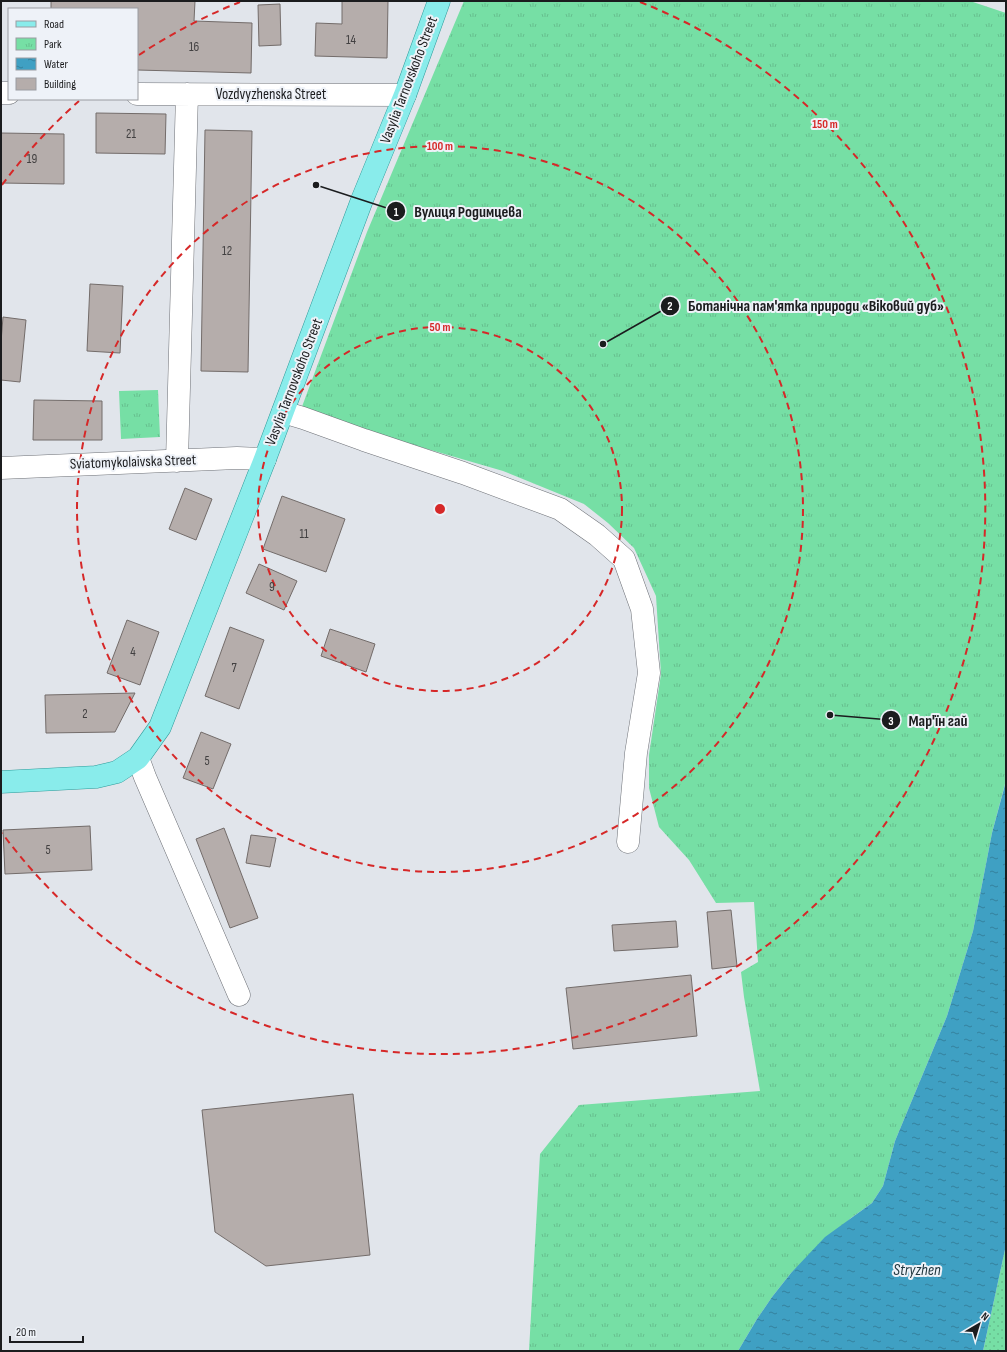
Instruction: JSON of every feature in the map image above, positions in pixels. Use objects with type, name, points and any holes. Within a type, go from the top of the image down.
[{"type":"main road","name":"Vasylia Tarnovskoho Street","points":[[138,758],[160,727],[265,459],[362,200],[405,95],[439,1]]},
{"type":"main road","points":[[1,782],[96,777],[117,772],[138,758]]},
{"type":"street","name":"Vozdvyzhenska Street","points":[[138,94],[405,95]]},
{"type":"street","points":[[177,461],[187,94]]},
{"type":"street","points":[[283,412],[463,473],[560,509],[597,535],[624,559],[642,609],[649,673],[636,753],[628,842]]},
{"type":"street","name":"Sviatomykolaivska Street","points":[[1,468],[237,458],[265,459]]},
{"type":"street","points":[[138,758],[239,995]]},
{"type":"green space","points":[[464,1],[970,1],[1006,13],[1005,784],[992,833],[973,931],[947,1016],[895,1141],[883,1186],[872,1203],[851,1218],[791,1273],[757,1319],[738,1351],[529,1351],[540,1154],[579,1105],[760,1091],[741,972],[758,962],[754,902],[716,903],[689,860],[659,827],[649,788],[649,755],[661,674],[656,596],[634,548],[608,523],[584,504],[503,471],[300,412],[367,232]]},
{"type":"green space","points":[[158,390],[160,437],[121,439],[119,391]]},
{"type":"green space","points":[[1006,1245],[1006,1351],[983,1351]]},
{"type":"water","name":"Stryzhen","points":[[1006,781],[1006,1245],[983,1351],[738,1351],[757,1319],[791,1273],[825,1237],[872,1203],[883,1186],[895,1141],[947,1016],[973,931],[992,833]]},
{"type":"building","points":[[51,1],[195,1],[194,21],[252,23],[251,73],[138,70],[138,8],[51,8]]},
{"type":"building","points":[[342,1],[388,1],[387,58],[315,56],[316,23],[342,24]]},
{"type":"building","points":[[280,4],[281,45],[259,46],[258,5]]},
{"type":"building","points":[[96,113],[166,114],[165,154],[96,153]]},
{"type":"building","points":[[205,130],[252,131],[248,372],[201,371]]},
{"type":"building","points":[[1,133],[64,134],[64,184],[1,183]]},
{"type":"building","points":[[90,284],[123,286],[120,353],[87,351]]},
{"type":"building","points":[[3,317],[26,320],[20,382],[1,380],[1,342]]},
{"type":"building","points":[[34,400],[102,401],[102,440],[33,440]]},
{"type":"building","points":[[185,488],[212,499],[196,540],[169,529]]},
{"type":"building","points":[[282,496],[345,519],[326,572],[263,549]]},
{"type":"building","points":[[259,564],[297,581],[284,610],[246,593]]},
{"type":"building","points":[[127,620],[159,632],[140,685],[107,673]]},
{"type":"building","points":[[230,627],[264,640],[239,709],[205,696]]},
{"type":"building","points":[[330,629],[375,644],[366,672],[321,656]]},
{"type":"building","points":[[135,693],[115,732],[46,733],[45,695]]},
{"type":"building","points":[[201,732],[231,744],[213,789],[183,778]]},
{"type":"building","points":[[90,826],[92,870],[5,874],[3,830]]},
{"type":"building","points":[[224,828],[258,918],[230,928],[196,839]]},
{"type":"building","points":[[251,835],[276,838],[270,867],[246,863]]},
{"type":"building","points":[[731,910],[737,966],[712,969],[707,912]]},
{"type":"building","points":[[676,921],[678,947],[614,951],[612,925]]},
{"type":"building","points":[[691,975],[697,1036],[573,1049],[566,988]]},
{"type":"building","points":[[353,1094],[370,1255],[266,1266],[215,1232],[202,1110]]},
{"type":"place","name":"Вулиця Родимцева","points":[[316,185]]},
{"type":"place","name":"Ботанічна пам'ятка природи «Віковий дуб»","points":[[603,344]]},
{"type":"place","name":"Мар'їн гай","points":[[830,715]]}]
